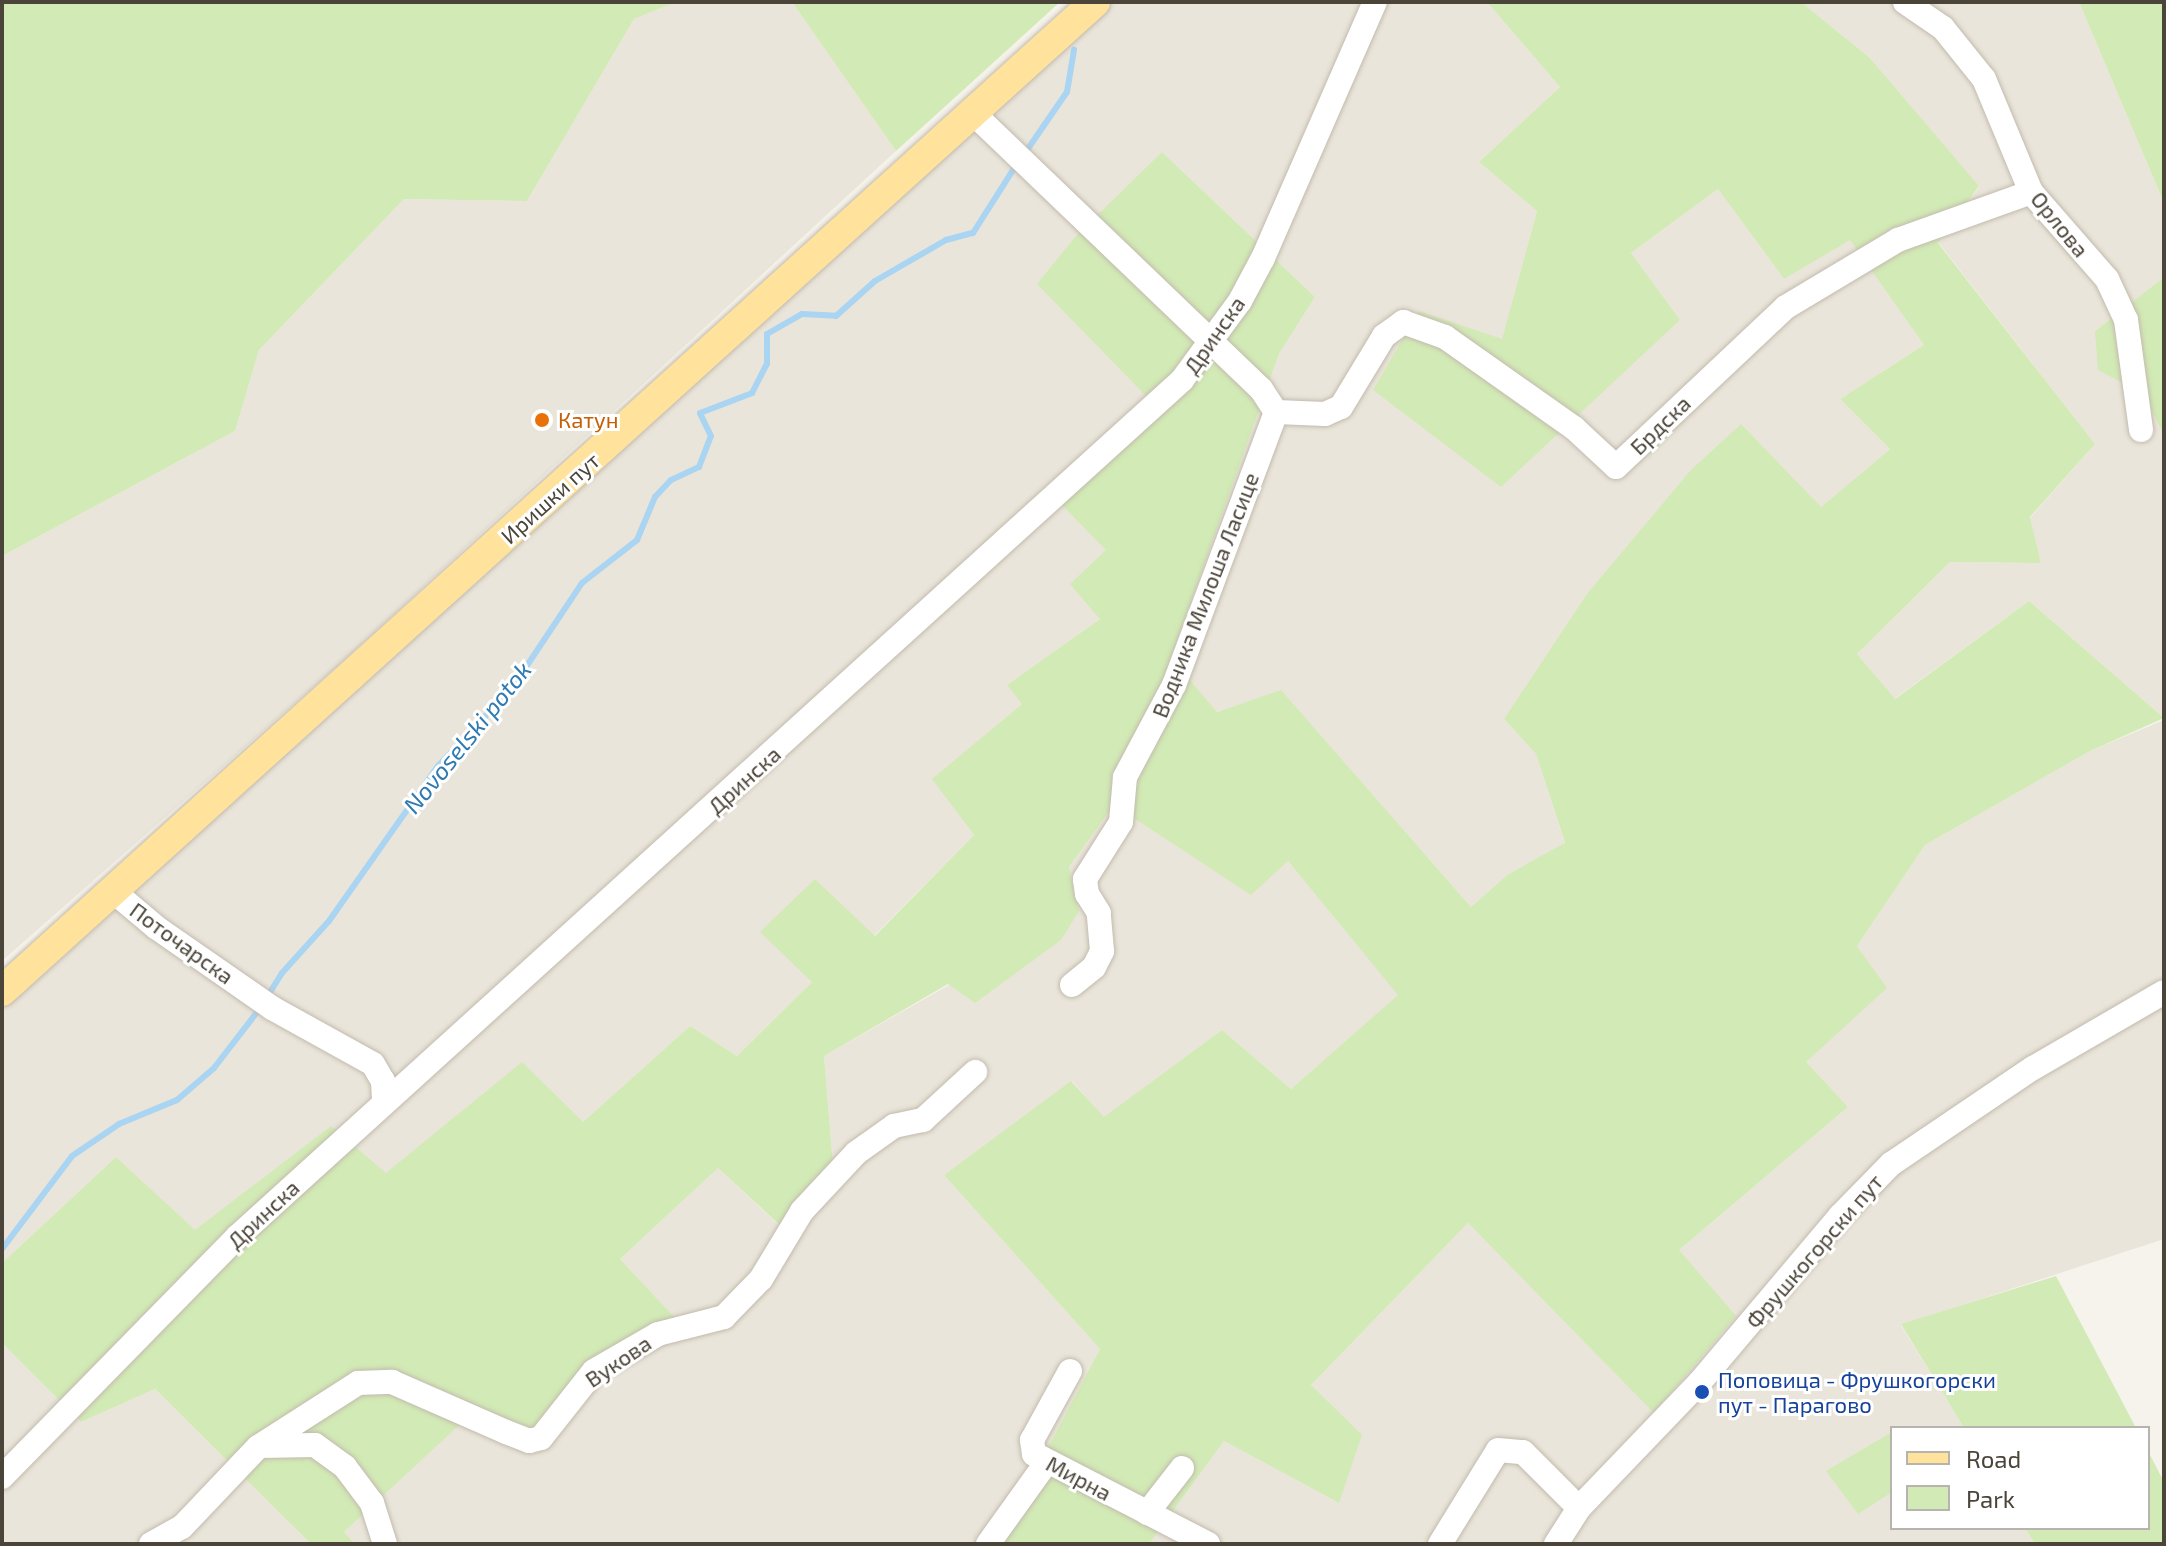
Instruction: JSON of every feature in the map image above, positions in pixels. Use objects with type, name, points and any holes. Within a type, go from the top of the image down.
[{"type":"main road","name":"Иришки пут","points":[[2,991],[1095,2]]},
{"type":"street","name":"Дринска","points":[[2,1477],[226,1248],[420,1067],[559,950],[1156,407],[1211,344],[1263,258],[1375,2]]},
{"type":"street","name":"Орлова","points":[[1905,2],[1943,28],[1984,79],[2031,192],[2107,279],[2120,306],[2141,430]]},
{"type":"street","points":[[974,114],[1261,389],[1276,412]]},
{"type":"street","name":"Брдска","points":[[1276,412],[1325,414],[1341,407],[1384,336],[1403,322],[1445,337],[1574,428],[1616,467],[1786,307],[1898,240],[2031,192]]},
{"type":"street","name":"Водника Милоша Ласице","points":[[1072,985],[1094,967],[1102,951],[1099,913],[1087,894],[1085,879],[1121,822],[1125,777],[1174,685],[1276,412]]},
{"type":"street","name":"Поточарска","points":[[113,891],[157,928],[272,1008],[373,1064]]},
{"type":"street","name":"Фрушкогорски пут","points":[[1556,1544],[1579,1508],[1699,1383],[1840,1216],[1891,1164],[2033,1068],[2164,992]]},
{"type":"street","points":[[373,1064],[420,1067]]},
{"type":"street","points":[[373,1064],[383,1081],[384,1101]]},
{"type":"street","name":"Вукова","points":[[151,1544],[182,1527],[258,1447],[347,1387],[370,1380],[392,1382],[529,1441],[541,1438],[594,1371],[658,1334],[724,1317],[761,1279],[802,1211],[856,1153],[894,1126],[923,1120],[975,1072]]},
{"type":"street","name":"Мирна","points":[[1070,1371],[1032,1440],[1034,1454],[1046,1463],[1208,1544]]},
{"type":"street","points":[[258,1447],[315,1445],[345,1467],[372,1503],[385,1544]]},
{"type":"street","points":[[1440,1544],[1498,1450],[1523,1452],[1579,1508]]},
{"type":"street","points":[[988,1544],[1046,1463]]},
{"type":"street","points":[[1147,1513],[1182,1468]]},
{"type":"shaded area","points":[[676,2],[792,2],[896,151],[345,659],[2,961],[2,556],[235,431],[259,350],[404,199],[527,201],[634,19]]},
{"type":"shaded area","points":[[1109,2],[1487,2],[1560,87],[1479,162],[1537,211],[1502,340],[1373,389],[1680,321],[1631,253],[1718,189],[1784,279],[1850,239],[1924,345],[1840,399],[1890,449],[1821,507],[1504,719],[1536,754],[1565,844],[1507,875],[1471,907],[1281,691],[1216,712],[1171,658],[1279,354],[1315,297],[1162,152],[1150,399],[1048,491],[1107,550],[1100,619],[1007,685],[1023,703],[933,779],[974,835],[874,936],[815,879],[813,981],[737,1056],[690,1026],[582,1123],[522,1063],[386,1174],[331,1127],[195,1231],[116,1157],[2,1263],[2,1000]]},
{"type":"shaded area","points":[[1801,2],[2079,2],[2164,203],[2164,277],[2095,331],[2142,393],[2164,435],[2164,718],[2029,601],[1894,699],[1857,654],[1950,562],[2041,563],[2030,518],[2095,444],[1938,242],[1979,187],[1869,57]]},
{"type":"shaded area","points":[[2164,720],[2164,1239],[1901,1325],[1963,1426],[1890,1426],[1890,1530],[2026,1530],[2035,1544],[1149,1544],[1224,1441],[1339,1503],[1311,1385],[1468,1223],[1654,1412],[1679,1250],[1848,1107],[1805,1062],[1886,988],[1857,946],[1925,845],[2090,751]]},
{"type":"shaded area","points":[[1114,805],[1288,861],[1399,995],[1291,1089],[1222,1030],[1104,1118],[1072,1081],[944,1175],[1100,1349],[997,1544],[355,1544],[344,1532],[468,1416],[597,1376],[687,1332],[620,1259],[718,1168],[783,1229],[833,1165],[824,1056],[1079,911],[1069,867]]},
{"type":"shaded area","points":[[2,1343],[81,1422],[155,1389],[311,1544],[2,1544]]},
{"type":"green space","points":[[2,2],[676,2],[634,19],[527,201],[404,199],[259,350],[235,431],[2,556]]},
{"type":"green space","points":[[792,2],[1060,2],[896,151]]},
{"type":"green space","points":[[1487,2],[1801,2],[1869,57],[1979,186],[1938,243],[2095,444],[2030,517],[2041,563],[1950,562],[1857,654],[1895,699],[2029,601],[2164,718],[2090,751],[1925,845],[1857,946],[1887,988],[1806,1062],[1848,1107],[1679,1250],[1736,1316],[1654,1413],[1468,1223],[1311,1385],[1362,1435],[1339,1503],[1224,1441],[1149,1544],[997,1544],[1100,1349],[944,1175],[1071,1081],[1104,1117],[1222,1030],[1291,1089],[1398,995],[1288,861],[1251,895],[1114,805],[1069,867],[1079,911],[1061,940],[975,1003],[948,984],[824,1056],[833,1165],[784,1229],[718,1168],[620,1259],[688,1332],[597,1376],[549,1449],[468,1417],[344,1532],[355,1544],[311,1544],[155,1389],[81,1422],[2,1343],[2,1263],[116,1157],[195,1230],[331,1126],[386,1173],[522,1062],[583,1122],[690,1026],[737,1056],[812,982],[760,932],[815,879],[875,936],[974,835],[932,779],[1022,704],[1007,685],[1100,619],[1070,584],[1106,550],[1048,491],[1149,399],[1037,284],[1076,236],[1162,152],[1315,297],[1279,354],[1171,658],[1217,712],[1281,690],[1471,907],[1507,875],[1565,843],[1536,754],[1504,719],[1587,594],[1691,470],[1741,424],[1821,507],[1890,449],[1840,399],[1924,345],[1850,240],[1784,279],[1718,189],[1631,253],[1680,320],[1501,487],[1373,390],[1419,311],[1502,339],[1537,211],[1479,162],[1560,87]]},
{"type":"green space","points":[[2079,2],[2164,2],[2164,203]]},
{"type":"green space","points":[[2164,277],[2164,435],[2142,393],[2098,370],[2095,331]]},
{"type":"green space","points":[[2056,1276],[2135,1426],[1963,1426],[1901,1324]]},
{"type":"green space","points":[[1890,1433],[1890,1493],[1858,1514],[1826,1471]]},
{"type":"green space","points":[[2150,1455],[2164,1482],[2164,1544],[2035,1544],[2026,1530],[2150,1530]]},
{"type":"waterway","name":"Novoselski potok","points":[[1025,153],[1067,92],[1074,50]]},
{"type":"waterway","name":"Novoselski potok","points":[[267,997],[282,973],[329,921],[438,766],[512,688],[582,583],[637,540],[655,497],[671,480],[699,467],[711,436],[700,413],[752,393],[767,364],[767,334],[802,314],[836,316],[875,281],[946,240],[973,233],[1018,162]]},
{"type":"waterway","name":"Novoselski potok","points":[[2,1249],[72,1156],[119,1124],[177,1100],[214,1068],[261,1007]]},
{"type":"place","name":"Катун","points":[[542,420]]},
{"type":"place","name":"Поповица - Фрушкогорски пут - Парагово","points":[[1702,1392]]}]
